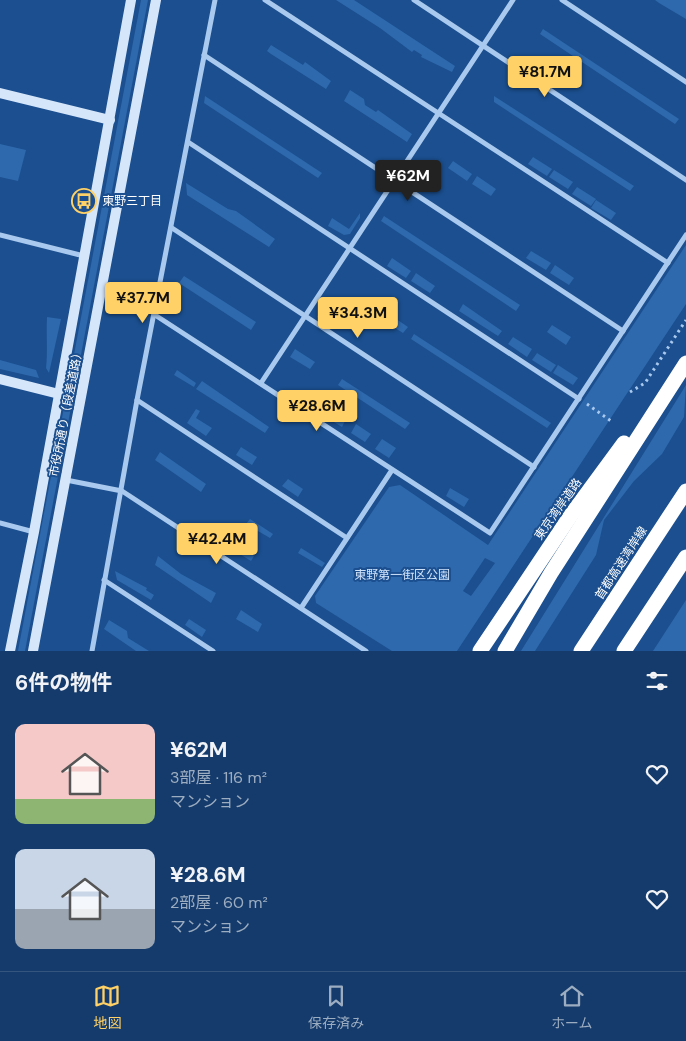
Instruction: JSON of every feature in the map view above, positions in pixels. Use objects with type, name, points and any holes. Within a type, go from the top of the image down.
[{"type":"highway","name":"東京湾岸道路","points":[[505,651],[551,574],[686,363]]},
{"type":"highway","name":"東京湾岸道路","points":[[480,651],[608,464],[669,390]]},
{"type":"highway","name":"首都高速湾岸線","points":[[581,651],[686,491]]},
{"type":"highway","points":[[624,651],[686,557]]},
{"type":"street","name":"市役所通り（段差道路）","points":[[10,651],[34,532],[131,0]]},
{"type":"street","name":"市役所通り（段差道路）","points":[[34,651],[156,0]]},
{"type":"street","points":[[92,651],[137,400],[172,228],[214,0]]},
{"type":"street","points":[[265,0],[668,263]]},
{"type":"street","points":[[414,0],[686,180]]},
{"type":"street","points":[[262,383],[513,0]]},
{"type":"street","points":[[562,0],[686,82]]},
{"type":"street","points":[[204,56],[623,331]]},
{"type":"street","points":[[0,93],[110,120]]},
{"type":"street","points":[[188,142],[579,399]]},
{"type":"street","points":[[172,228],[534,467]]},
{"type":"street","points":[[0,235],[84,256]]},
{"type":"street","points":[[155,314],[490,533],[686,235]]},
{"type":"street","points":[[0,379],[59,394]]},
{"type":"street","points":[[137,400],[347,538]]},
{"type":"street","points":[[301,608],[392,470]]},
{"type":"street","points":[[66,480],[122,491],[366,651]]},
{"type":"street","points":[[0,523],[34,532]]},
{"type":"street","points":[[104,580],[213,651]]},
{"type":"path","points":[[630,392],[645,383],[686,320]]},
{"type":"path","points":[[579,399],[611,421]]},
{"type":"green space","points":[[141,0],[148,0],[25,651],[18,651]]},
{"type":"green space","points":[[336,0],[354,0],[455,66],[452,72],[421,57],[422,55],[414,50],[412,52],[380,28]]},
{"type":"green space","points":[[655,0],[686,0],[686,19],[659,3]]},
{"type":"green space","points":[[543,29],[679,119],[675,124],[540,34]]},
{"type":"green space","points":[[271,45],[303,65],[305,62],[331,81],[326,89],[267,51]]},
{"type":"green space","points":[[350,90],[364,99],[365,105],[376,112],[378,110],[412,134],[407,142],[344,101]]},
{"type":"green space","points":[[205,96],[322,173],[318,178],[204,103]]},
{"type":"green space","points":[[494,96],[634,186],[630,191],[494,102]]},
{"type":"green space","points":[[0,144],[26,150],[18,181],[0,177]]},
{"type":"green space","points":[[533,157],[552,169],[547,176],[528,164]]},
{"type":"green space","points":[[453,161],[472,174],[467,181],[448,168]]},
{"type":"green space","points":[[554,170],[573,182],[568,189],[549,177]]},
{"type":"green space","points":[[477,176],[496,189],[491,196],[472,184]]},
{"type":"green space","points":[[186,183],[228,209],[236,211],[275,239],[269,247],[187,195]]},
{"type":"green space","points":[[577,187],[596,199],[591,206],[572,194]]},
{"type":"green space","points":[[596,200],[616,213],[611,220],[591,208]]},
{"type":"green space","points":[[360,213],[360,218],[350,234],[344,235],[328,226],[332,218],[349,229]]},
{"type":"green space","points":[[384,216],[520,305],[516,311],[381,221]]},
{"type":"green space","name":"東野第一街区公園","points":[[686,245],[686,304],[457,651],[392,651],[316,603],[315,596],[389,487],[400,485],[488,545]],"holes":[[[485,558],[495,563],[471,596],[463,591]]]},
{"type":"green space","points":[[531,251],[551,263],[546,270],[526,258]]},
{"type":"green space","points":[[392,258],[411,271],[406,278],[387,266]]},
{"type":"green space","points":[[555,265],[574,278],[569,285],[550,273]]},
{"type":"green space","points":[[416,273],[435,286],[430,293],[411,281]]},
{"type":"green space","points":[[184,276],[256,322],[251,330],[179,283]]},
{"type":"green space","points":[[463,304],[502,331],[498,336],[459,311]]},
{"type":"green space","points":[[322,310],[341,322],[336,329],[317,317]]},
{"type":"green space","points":[[389,314],[408,327],[403,333],[384,321]]},
{"type":"green space","points":[[47,317],[61,319],[49,373],[46,368]]},
{"type":"green space","points":[[552,325],[571,337],[566,345],[547,332]]},
{"type":"green space","points":[[414,334],[551,423],[547,428],[411,339]]},
{"type":"green space","points":[[513,337],[532,349],[527,357],[508,344]]},
{"type":"green space","points":[[295,349],[315,362],[310,369],[290,357]]},
{"type":"green space","points":[[537,353],[556,365],[551,372],[532,360]]},
{"type":"green space","points":[[0,360],[36,370],[39,378],[0,369]]},
{"type":"green space","points":[[558,365],[578,378],[573,385],[553,373]]},
{"type":"green space","points":[[177,370],[196,383],[194,387],[174,375]]},
{"type":"green space","points":[[342,379],[410,423],[405,429],[338,385]]},
{"type":"green space","points":[[202,381],[269,427],[265,433],[196,389]]},
{"type":"green space","points":[[686,385],[684,417],[662,454],[634,481],[604,520],[596,555],[535,651],[521,651]]},
{"type":"green space","points":[[326,406],[347,417],[342,427],[321,414]]},
{"type":"green space","points":[[196,409],[200,411],[196,418],[212,428],[206,436],[187,423]]},
{"type":"green space","points":[[356,424],[371,434],[365,442],[351,433]]},
{"type":"green space","points":[[382,439],[396,448],[389,458],[375,449]]},
{"type":"green space","points":[[241,447],[257,457],[252,465],[236,455]]},
{"type":"green space","points":[[160,452],[206,484],[201,492],[155,460]]},
{"type":"green space","points":[[288,479],[303,489],[298,497],[282,486]]},
{"type":"green space","points":[[450,488],[469,499],[464,507],[446,496]]},
{"type":"green space","points":[[250,519],[273,534],[270,538],[246,524]]},
{"type":"green space","points":[[206,525],[229,540],[226,544],[202,529]]},
{"type":"green space","points":[[231,541],[254,556],[251,561],[227,546]]},
{"type":"green space","points":[[301,548],[325,563],[322,567],[298,553]]},
{"type":"green space","points":[[158,556],[181,574],[216,593],[211,603],[155,565]]},
{"type":"green space","points":[[115,571],[147,588],[146,590],[154,595],[151,600],[117,580]]},
{"type":"green space","points":[[686,600],[686,651],[653,651]]},
{"type":"green space","points":[[241,610],[262,624],[258,632],[236,619]]},
{"type":"green space","points":[[189,619],[206,630],[202,637],[185,625]]},
{"type":"green space","points":[[109,620],[127,631],[128,638],[149,651],[136,651],[104,629]]},
{"type":"place","name":"東野三丁目","points":[[84,201]]}]
